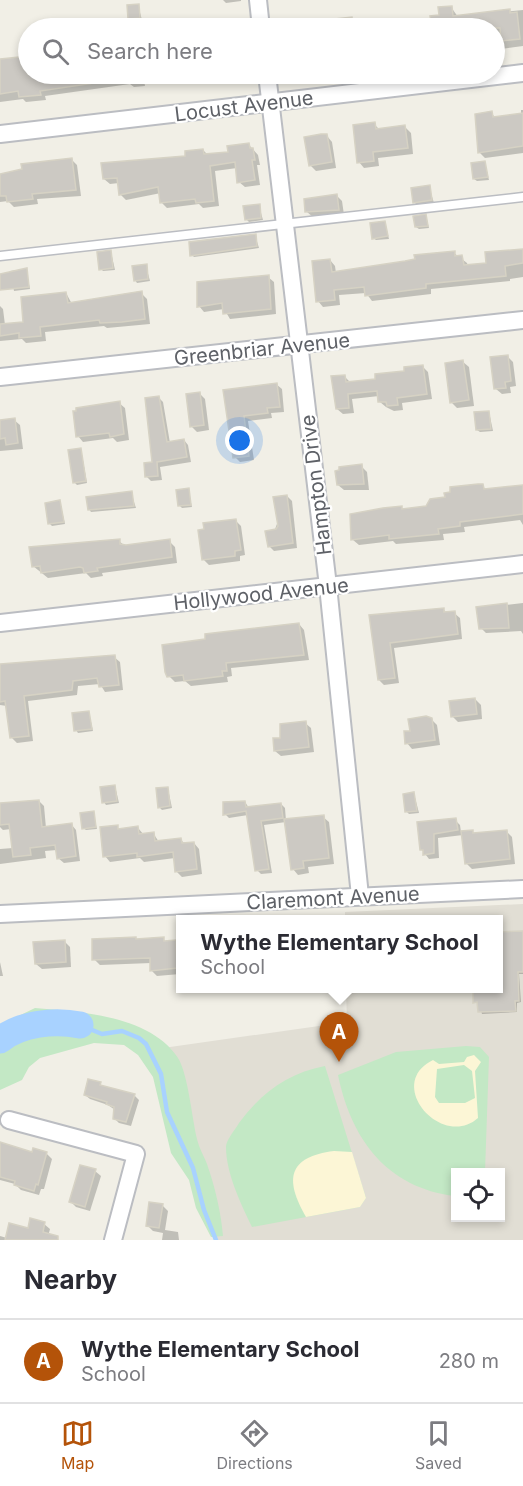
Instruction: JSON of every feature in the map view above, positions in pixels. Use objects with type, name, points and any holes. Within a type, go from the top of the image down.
[{"type":"street","points":[[258,0],[260,18]]},
{"type":"street","name":"Locust Avenue","points":[[505,74],[523,72]]},
{"type":"street","name":"Hampton Drive","points":[[268,84],[328,586],[360,896]]},
{"type":"street","name":"Locust Avenue","points":[[0,134],[425,84]]},
{"type":"street","name":"Greenbriar Avenue","points":[[0,377],[523,320]]},
{"type":"street","name":"Hollywood Avenue","points":[[0,623],[523,564]]},
{"type":"street","name":"Claremont Avenue","points":[[0,914],[523,889]]},
{"type":"street","points":[[9,1120],[136,1154],[113,1240]]},
{"type":"lane","points":[[0,256],[285,226],[523,197]]},
{"type":"shaded area","points":[[523,904],[523,1240],[216,1240],[149,1050],[347,1022],[346,993],[503,993],[503,915],[345,915],[345,912]]},
{"type":"green space","points":[[35,1008],[93,1014],[132,1024],[166,1044],[178,1058],[187,1085],[198,1142],[215,1191],[223,1236],[211,1237],[196,1208],[189,1180],[171,1153],[153,1077],[138,1055],[124,1045],[94,1043],[40,1058],[29,1067],[22,1080],[0,1090],[0,1025]]},
{"type":"green space","points":[[466,1046],[480,1047],[489,1057],[485,1168],[451,1168],[451,1195],[410,1183],[392,1171],[376,1157],[352,1120],[338,1075],[396,1052]]},
{"type":"green space","points":[[325,1066],[366,1198],[360,1207],[252,1227],[231,1178],[227,1141],[247,1112],[276,1086],[299,1074]]},
{"type":"sand","points":[[474,1055],[481,1062],[475,1071],[478,1118],[464,1126],[449,1126],[435,1120],[424,1110],[416,1097],[414,1084],[419,1071],[433,1060],[439,1064],[464,1062],[467,1057]],"holes":[[[464,1065],[472,1071],[475,1098],[465,1103],[439,1103],[435,1097],[437,1069]]]},
{"type":"sand","points":[[334,1151],[352,1152],[366,1198],[360,1207],[306,1217],[295,1192],[294,1172],[307,1158]]},
{"type":"building","points":[[139,4],[140,18],[128,18],[127,5]]},
{"type":"building","points":[[452,6],[453,16],[510,9],[510,13],[517,12],[520,39],[505,41],[505,18],[430,18],[430,16],[439,15],[438,7]]},
{"type":"building","points":[[18,57],[18,84],[87,84],[40,91],[41,95],[19,97],[18,91],[0,94],[0,59]]},
{"type":"building","points":[[492,111],[493,117],[523,113],[523,146],[478,153],[475,114]]},
{"type":"building","points":[[375,122],[376,129],[405,125],[408,148],[373,152],[374,161],[357,163],[353,125]]},
{"type":"building","points":[[327,134],[332,162],[309,166],[304,137]]},
{"type":"building","points":[[249,143],[250,148],[253,148],[255,160],[252,160],[255,180],[237,183],[235,162],[210,166],[214,201],[196,203],[195,199],[160,203],[158,187],[119,195],[117,178],[103,179],[101,163],[185,156],[185,151],[203,149],[204,154],[228,152],[227,146]]},
{"type":"building","points":[[72,158],[76,190],[32,194],[33,199],[7,202],[6,196],[0,196],[0,174],[22,169],[21,164]]},
{"type":"building","points":[[485,161],[488,177],[473,179],[471,163]]},
{"type":"building","points":[[430,185],[432,200],[413,203],[411,188]]},
{"type":"building","points":[[337,194],[339,210],[305,212],[304,199]]},
{"type":"building","points":[[260,204],[261,218],[245,220],[243,206]]},
{"type":"building","points":[[426,214],[428,226],[415,227],[413,216]]},
{"type":"building","points":[[385,221],[388,236],[372,239],[370,223]]},
{"type":"building","points":[[256,234],[257,246],[190,256],[189,242]]},
{"type":"building","points":[[523,249],[523,263],[505,266],[506,276],[426,284],[426,288],[365,296],[364,287],[334,290],[335,300],[316,302],[312,261],[330,259],[332,272],[415,259],[414,255],[455,251],[455,256],[462,255],[464,265],[486,263],[485,252]]},
{"type":"building","points":[[111,250],[113,268],[99,270],[97,252]]},
{"type":"building","points":[[147,264],[148,279],[134,281],[132,266]]},
{"type":"building","points":[[27,268],[29,287],[0,290],[0,274]]},
{"type":"building","points":[[269,275],[271,309],[223,314],[222,303],[197,307],[197,282]]},
{"type":"building","points":[[142,291],[145,319],[100,323],[99,320],[40,327],[41,336],[19,338],[19,333],[0,336],[0,324],[23,322],[21,297],[66,292],[68,303]]},
{"type":"building","points":[[508,355],[511,381],[505,382],[506,388],[494,389],[490,357]]},
{"type":"building","points":[[463,360],[469,400],[450,403],[445,363]]},
{"type":"building","points":[[423,365],[427,394],[397,398],[398,405],[387,406],[386,402],[378,402],[377,391],[348,394],[349,408],[336,409],[331,376],[345,375],[346,382],[375,379],[375,374],[404,371],[404,367]]},
{"type":"building","points":[[277,383],[280,407],[267,408],[268,413],[244,416],[249,456],[233,458],[223,390]]},
{"type":"building","points":[[200,392],[204,425],[190,427],[186,394]]},
{"type":"building","points":[[159,396],[167,442],[184,439],[187,457],[157,462],[158,476],[145,477],[144,463],[152,462],[145,398]]},
{"type":"building","points":[[120,401],[124,434],[110,437],[109,433],[76,437],[73,411],[76,411],[76,408]]},
{"type":"building","points":[[489,411],[491,429],[476,430],[474,412]]},
{"type":"building","points":[[15,418],[18,443],[6,445],[5,438],[0,439],[0,420]]},
{"type":"building","points":[[81,448],[86,481],[73,483],[68,450]]},
{"type":"building","points":[[362,464],[364,484],[337,485],[335,471],[339,470],[339,467]]},
{"type":"building","points":[[483,484],[484,489],[523,485],[523,514],[460,522],[460,526],[438,529],[439,534],[389,539],[389,535],[351,540],[350,514],[402,506],[402,509],[426,506],[430,499],[445,497],[444,493],[450,492],[450,487]]},
{"type":"building","points":[[189,488],[191,505],[178,506],[176,490]]},
{"type":"building","points":[[132,491],[134,506],[88,510],[86,497]]},
{"type":"building","points":[[287,495],[293,543],[268,547],[265,531],[276,529],[278,526],[273,497]]},
{"type":"building","points":[[60,500],[64,522],[48,524],[45,503]]},
{"type":"building","points":[[236,519],[241,550],[235,551],[235,556],[202,560],[198,530],[204,529],[203,523]]},
{"type":"building","points":[[120,539],[120,544],[126,545],[170,539],[172,557],[97,568],[98,571],[84,573],[83,568],[80,567],[41,573],[40,566],[32,567],[29,547]]},
{"type":"building","points":[[507,603],[509,628],[479,629],[476,607]]},
{"type":"building","points":[[444,608],[444,612],[455,611],[458,634],[390,643],[395,678],[378,680],[369,615]]},
{"type":"building","points":[[299,623],[304,655],[226,663],[227,671],[222,671],[223,676],[184,681],[183,675],[167,677],[165,672],[162,645],[205,639],[205,634]]},
{"type":"building","points":[[115,655],[119,685],[99,687],[97,678],[73,681],[72,690],[24,696],[29,736],[10,738],[5,701],[0,702],[0,664]]},
{"type":"building","points":[[475,698],[477,714],[451,717],[449,701]]},
{"type":"building","points":[[89,711],[92,729],[74,731],[72,713]]},
{"type":"building","points":[[426,716],[432,718],[435,740],[405,744],[404,731],[410,731],[408,719]]},
{"type":"building","points":[[306,721],[309,747],[274,751],[273,738],[280,738],[280,724]]},
{"type":"building","points":[[115,785],[117,801],[102,803],[100,787]]},
{"type":"building","points":[[168,787],[170,806],[158,808],[156,788]]},
{"type":"building","points":[[414,792],[417,811],[405,812],[403,794]]},
{"type":"building","points":[[39,800],[42,827],[72,823],[76,856],[57,859],[55,845],[30,848],[31,855],[13,857],[9,824],[0,825],[0,803]]},
{"type":"building","points":[[245,801],[246,807],[281,803],[283,818],[261,821],[269,869],[255,871],[246,811],[223,815],[223,802]]},
{"type":"building","points":[[94,811],[96,827],[82,829],[80,813]]},
{"type":"building","points":[[324,815],[329,858],[303,861],[304,868],[291,870],[284,819]]},
{"type":"building","points":[[456,818],[458,830],[434,834],[434,853],[423,855],[423,850],[420,850],[417,822]]},
{"type":"building","points":[[118,825],[118,829],[138,826],[139,834],[154,832],[155,841],[181,838],[182,843],[194,842],[197,869],[175,872],[173,852],[137,857],[137,853],[103,857],[100,827]]},
{"type":"building","points":[[473,830],[473,833],[507,830],[510,859],[465,864],[461,831]]},
{"type":"building","points":[[523,931],[523,972],[518,972],[519,1001],[515,1001],[516,1011],[478,1012],[477,1002],[473,1003],[473,993],[503,993],[503,932]]},
{"type":"building","points":[[164,937],[164,941],[176,940],[176,968],[150,971],[150,958],[92,960],[92,939]]},
{"type":"building","points":[[65,940],[66,962],[35,964],[33,942]]},
{"type":"building","points":[[88,1079],[101,1082],[100,1085],[135,1094],[126,1122],[113,1119],[114,1107],[106,1104],[107,1102],[84,1095]]},
{"type":"building","points":[[0,1142],[32,1152],[33,1148],[47,1152],[38,1185],[36,1184],[34,1191],[14,1185],[15,1181],[0,1177]]},
{"type":"building","points":[[80,1165],[96,1169],[85,1207],[69,1202]]},
{"type":"building","points":[[149,1202],[163,1204],[159,1228],[146,1226]]},
{"type":"building","points":[[30,1218],[45,1222],[43,1232],[58,1236],[58,1240],[5,1240],[9,1223],[28,1228]]},
{"type":"waterway","points":[[0,1040],[8,1034],[38,1024],[80,1025]]},
{"type":"waterway","points":[[80,1025],[102,1034],[122,1031],[139,1038],[146,1044],[161,1074],[167,1112],[193,1168],[204,1210],[216,1240]]},
{"type":"place","name":"Wythe Elementary School","points":[[339,1062]]}]
